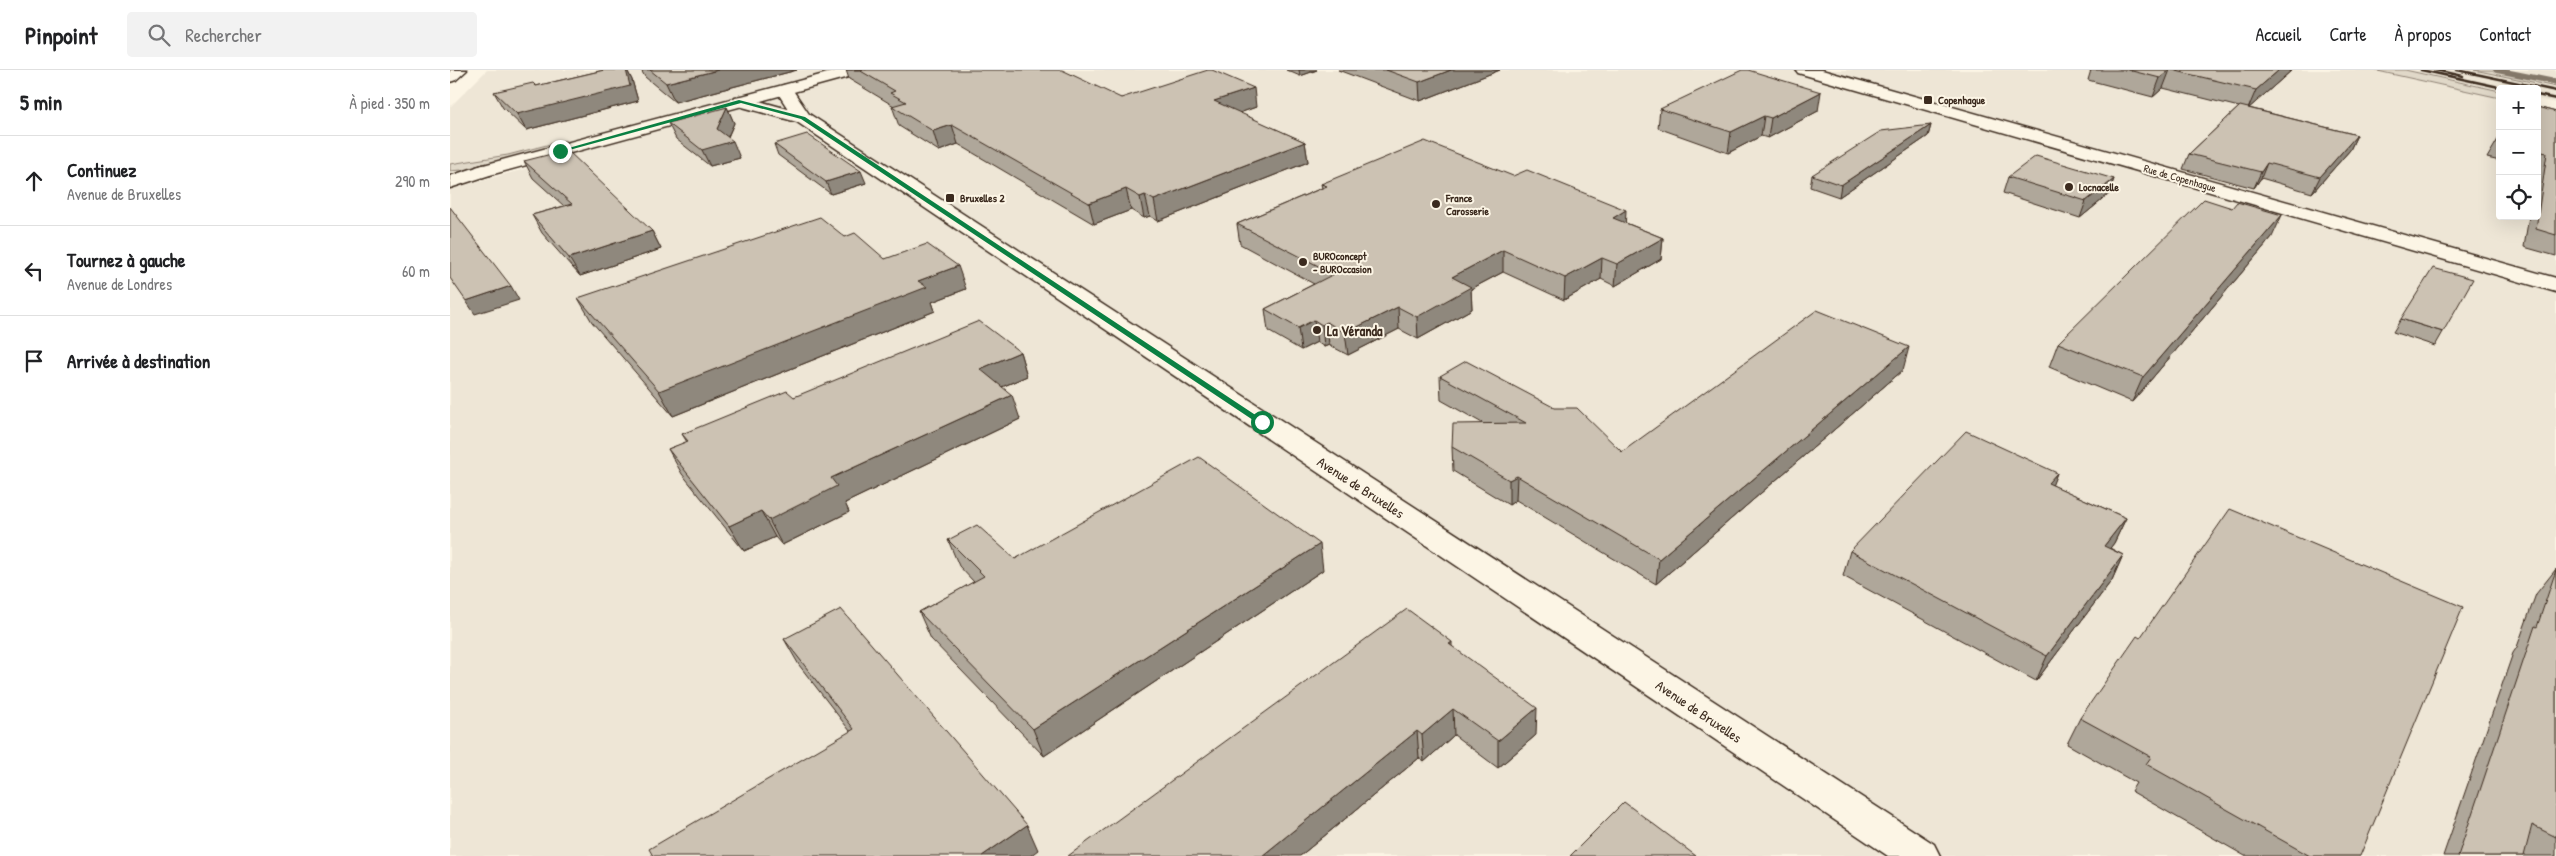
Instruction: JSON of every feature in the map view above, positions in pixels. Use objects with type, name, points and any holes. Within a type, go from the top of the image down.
[{"type":"street","points":[[450,77],[459,70]]},
{"type":"street","points":[[450,182],[483,171],[857,70]]},
{"type":"street","name":"Rue de Copenhague","points":[[1804,70],[2556,285]]},
{"type":"street","name":"Avenue de Bruxelles","points":[[784,90],[803,118]]},
{"type":"street","name":"Avenue de Bruxelles","points":[[741,102],[803,118],[1920,856]]},
{"type":"street","points":[[450,174],[483,171]]},
{"type":"shaded area","points":[[487,70],[2373,70],[2496,97],[2496,220],[2541,220],[2541,108],[2556,111],[2556,856],[450,856],[450,189],[573,156],[450,164],[450,107]]},
{"type":"shaded area","points":[[2373,70],[2405,70],[2496,90],[2496,97]]},
{"type":"shaded area","points":[[2405,70],[2474,70],[2556,87],[2556,103],[2541,100],[2541,85],[2496,85],[2496,90]]},
{"type":"shaded area","points":[[2474,70],[2502,70],[2556,81],[2556,87]]},
{"type":"shaded area","points":[[2502,70],[2556,70],[2556,81]]},
{"type":"shaded area","points":[[566,140],[567,143],[473,169],[450,171],[450,164],[508,155]]},
{"type":"building","points":[[604,70],[626,70],[630,86],[517,114],[494,92],[533,83],[536,86]]},
{"type":"building","points":[[650,70],[718,70],[666,83]]},
{"type":"building","points":[[859,70],[1062,70],[1121,98],[1212,70],[1254,88],[1214,101],[1305,142],[1154,200],[1145,195],[1140,197],[1126,189],[1089,203],[952,125],[933,131],[892,106],[906,102],[890,93],[895,91]]},
{"type":"building","points":[[1386,70],[1451,70],[1419,82]]},
{"type":"building","points":[[1742,70],[1748,70],[1821,92],[1771,118],[1764,116],[1731,132],[1660,109]]},
{"type":"building","points":[[2128,70],[2170,70],[2160,78]]},
{"type":"building","points":[[2172,70],[2279,70],[2256,90]]},
{"type":"building","points":[[2240,106],[2357,135],[2320,177],[2267,163],[2261,172],[2189,154]]},
{"type":"building","points":[[727,107],[717,129],[733,141],[702,150],[668,123]]},
{"type":"building","points":[[2541,108],[2556,112],[2556,235],[2536,229],[2537,220],[2541,220],[2541,194],[2547,153],[2541,152]]},
{"type":"building","points":[[1931,125],[1841,185],[1812,175],[1881,131]]},
{"type":"building","points":[[807,134],[861,171],[826,182],[774,144]]},
{"type":"building","points":[[1425,141],[1513,176],[1527,170],[1626,210],[1613,218],[1663,238],[1617,264],[1602,258],[1565,278],[1503,250],[1452,277],[1471,287],[1417,317],[1398,307],[1345,333],[1327,322],[1322,325],[1314,320],[1298,328],[1265,309],[1334,274],[1237,224],[1327,186],[1321,184]]},
{"type":"building","points":[[567,150],[652,231],[569,258],[532,215],[572,204],[524,161]]},
{"type":"building","points":[[2036,156],[2114,179],[2086,201],[2008,177]]},
{"type":"building","points":[[2204,199],[2232,208],[2237,202],[2282,215],[2143,377],[2058,343]]},
{"type":"building","points":[[450,207],[511,286],[466,301],[450,278]]},
{"type":"building","points":[[820,217],[845,237],[855,233],[885,259],[927,244],[958,266],[918,281],[927,287],[659,391],[578,298]]},
{"type":"building","points":[[2433,268],[2473,279],[2443,332],[2401,319]]},
{"type":"building","points":[[1817,310],[1909,347],[1659,559],[1517,476],[1509,480],[1452,447],[1453,424],[1526,423],[1440,376],[1466,361],[1555,408],[1577,408],[1622,452]]},
{"type":"building","points":[[979,321],[1020,352],[980,369],[1012,395],[831,478],[837,486],[769,520],[761,511],[729,526],[668,449],[688,441],[682,434],[787,391],[794,397]]},
{"type":"building","points":[[1966,431],[2057,473],[2048,483],[2126,518],[2104,546],[2123,555],[2047,656],[1850,551]]},
{"type":"building","points":[[1199,457],[1320,544],[1033,729],[919,612],[984,576],[948,540],[977,525],[1015,559]]},
{"type":"building","points":[[2230,509],[2463,607],[2360,856],[2310,856],[2146,764],[2151,757],[2080,718],[2137,636],[2140,638]]},
{"type":"building","points":[[2556,570],[2556,837],[2532,825],[2524,856],[2458,856],[2535,626],[2537,627]]},
{"type":"building","points":[[841,609],[1027,825],[982,856],[653,856],[649,849],[854,729],[784,639]]},
{"type":"building","points":[[1407,609],[1452,642],[1449,644],[1537,708],[1498,741],[1453,709],[1422,735],[1417,731],[1262,856],[1068,856]]},
{"type":"building","points":[[1624,802],[1696,856],[1570,856]]},
{"type":"waterway","points":[[2496,70],[2556,82]]},
{"type":"railway","points":[[2421,70],[2496,86]]},
{"type":"railway","points":[[2436,70],[2463,76]]},
{"type":"railway","points":[[2457,70],[2556,91]]},
{"type":"railway","points":[[2541,96],[2556,99]]},
{"type":"place","name":"Copenhague","points":[[1928,100]]},
{"type":"place","name":"Locnacelle","points":[[2069,187]]},
{"type":"place","name":"Bruxelles 2","points":[[950,198]]},
{"type":"place","name":"France Carosserie","points":[[1436,204]]},
{"type":"place","name":"BUROconcept - BUROccasion","points":[[1303,262]]},
{"type":"place","name":"La Véranda","points":[[1317,330]]},
{"type":"route","points":[[560,151],[741,102],[803,118],[1262,422]]}]
